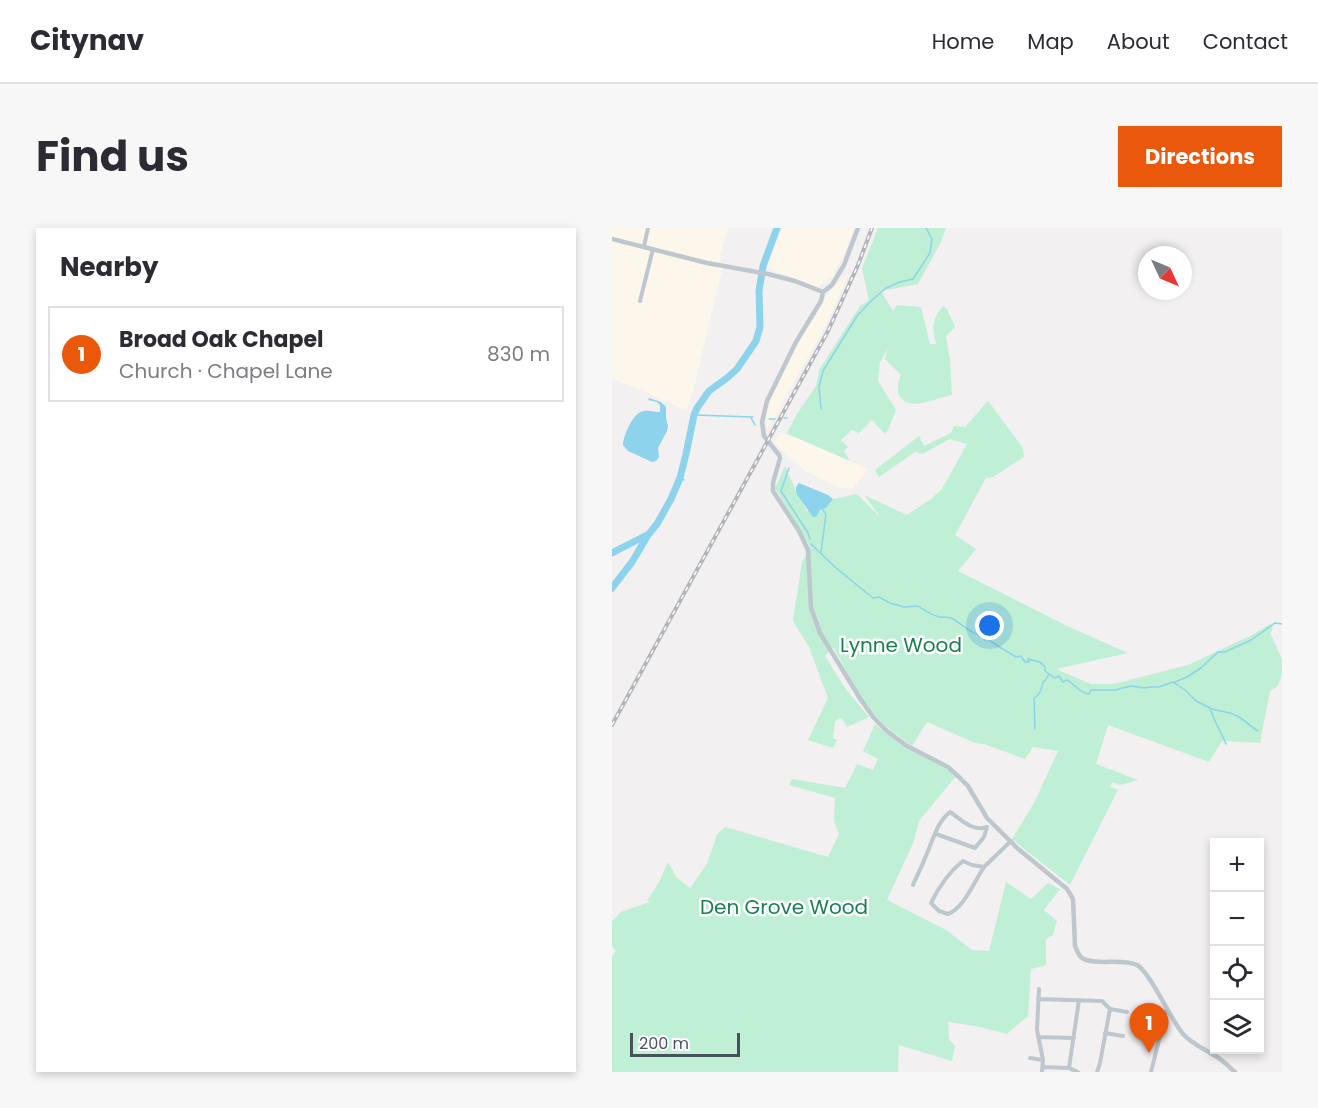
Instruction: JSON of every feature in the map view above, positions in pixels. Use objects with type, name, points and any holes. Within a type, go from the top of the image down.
[{"type":"street","points":[[644,246],[648,228]]},
{"type":"street","points":[[858,228],[844,265],[832,285],[823,292],[821,301],[796,342],[767,401],[762,422],[766,441],[780,458],[773,491],[805,541],[808,550],[810,608],[820,633],[835,660],[874,718],[907,746],[952,770],[968,786],[987,818],[1032,860],[1062,884],[1071,895],[1075,946],[1082,958],[1131,963],[1138,966],[1143,970],[1182,1033],[1189,1040],[1218,1057],[1235,1072]]},
{"type":"street","points":[[612,239],[768,274],[823,292]]},
{"type":"street","points":[[640,301],[653,249]]},
{"type":"street","points":[[913,885],[938,825],[950,812],[971,827],[980,830],[994,824]]},
{"type":"street","points":[[936,834],[975,848],[984,837],[987,827]]},
{"type":"street","points":[[984,867],[963,861],[958,864],[931,903],[948,914],[956,911],[969,894],[984,867],[1011,841]]},
{"type":"street","points":[[1039,989],[1037,1030],[1043,1060],[1042,1069],[1069,1068],[1078,1072]]},
{"type":"street","points":[[1038,999],[1102,1001],[1110,1009],[1127,1012]]},
{"type":"street","points":[[1069,1068],[1079,1000]]},
{"type":"street","points":[[1151,1072],[1167,1008]]},
{"type":"street","points":[[1097,1072],[1110,1009]]},
{"type":"street","points":[[1105,1033],[1123,1036]]},
{"type":"street","points":[[1038,1037],[1074,1038]]},
{"type":"street","points":[[1030,1058],[1043,1060]]},
{"type":"shaded area","points":[[612,228],[728,228],[720,255],[722,271],[693,392],[686,410],[612,378]]},
{"type":"shaded area","points":[[782,228],[854,228],[833,276],[818,287],[767,268]]},
{"type":"shaded area","points":[[848,275],[826,325],[766,431],[767,411],[773,392],[797,343],[822,302],[837,283]]},
{"type":"shaded area","points":[[780,432],[868,469],[853,488],[841,488],[806,472],[774,443]]},
{"type":"green space","points":[[878,228],[946,228],[918,284],[881,291],[893,311],[897,305],[921,307],[930,344],[936,344],[935,319],[943,306],[947,309],[955,327],[946,336],[952,395],[915,404],[904,401],[898,394],[901,375],[885,359],[888,349],[880,362],[878,381],[896,410],[885,434],[872,420],[859,433],[852,430],[841,440],[848,447],[844,451],[850,461],[787,433],[816,386],[819,370],[860,306],[869,300],[862,268]]},
{"type":"green space","name":"Lynne Wood","points":[[988,401],[1023,448],[1024,457],[993,477],[986,478],[955,535],[976,549],[958,571],[1065,625],[1128,653],[1056,669],[1091,684],[1114,684],[1188,665],[1270,624],[1273,629],[1270,633],[1282,659],[1282,674],[1278,686],[1270,691],[1260,743],[1222,741],[1209,762],[1108,725],[1096,764],[1138,780],[1120,785],[1112,782],[1110,787],[1118,790],[1070,885],[1012,839],[1034,803],[1058,751],[1033,747],[1025,759],[975,743],[927,722],[912,746],[883,724],[863,701],[833,647],[825,656],[845,688],[869,717],[847,727],[842,718],[835,721],[833,738],[837,740],[833,748],[808,740],[828,698],[809,647],[793,621],[802,562],[810,547],[775,488],[785,466],[807,511],[820,510],[823,512],[822,509],[826,508],[833,499],[857,494],[881,518],[864,495],[907,515],[942,489],[967,444],[950,439],[922,454],[915,452],[879,477],[875,470],[919,436],[924,446],[951,433],[954,426],[965,427]]},
{"type":"green space","name":"Den Grove Wood","points":[[875,724],[908,749],[942,766],[956,776],[919,821],[914,841],[887,900],[946,930],[972,950],[989,951],[1006,882],[1031,899],[1048,883],[1060,889],[1044,910],[1057,921],[1053,935],[1046,939],[1046,965],[1031,969],[1028,1016],[1007,1034],[948,1022],[949,1039],[955,1046],[952,1061],[899,1045],[898,1072],[612,1072],[612,957],[616,951],[612,946],[612,921],[621,912],[650,902],[647,901],[668,862],[676,877],[690,888],[707,864],[717,834],[725,827],[828,857],[839,834],[834,821],[835,798],[789,785],[792,779],[845,788],[857,764],[873,770],[878,759],[863,751]]},
{"type":"water","points":[[649,398],[661,402],[666,407],[668,426],[658,448],[659,457],[652,462],[628,451],[623,445],[634,417],[646,411],[660,412],[660,405],[648,400]]},
{"type":"water","points":[[799,483],[833,499],[826,508],[820,510],[816,517],[813,517],[798,496],[796,487]]},
{"type":"waterway","points":[[612,588],[632,562],[671,499],[680,478],[697,408],[709,391],[737,369],[756,341],[760,327],[759,291],[763,266],[777,228]]},
{"type":"waterway","points":[[821,409],[819,387],[823,371],[857,316],[870,302],[886,288],[913,279],[930,253],[932,239],[926,228]]},
{"type":"waterway","points":[[694,415],[753,417]]},
{"type":"waterway","points":[[751,418],[755,425]]},
{"type":"waterway","points":[[769,419],[775,419]]},
{"type":"waterway","points":[[789,468],[781,491],[810,539]]},
{"type":"waterway","points":[[680,478],[684,480]]},
{"type":"waterway","points":[[821,552],[826,514],[822,509]]},
{"type":"waterway","points":[[612,553],[645,536]]},
{"type":"waterway","points":[[811,544],[873,598],[879,597],[904,607],[918,606],[936,616],[951,618],[1016,657],[1021,656],[1025,662],[1029,662],[1028,659],[1040,662],[1049,674],[1039,694],[1034,698],[1035,729]]},
{"type":"waterway","points":[[1175,682],[1201,668],[1218,652],[1225,652],[1251,640],[1275,623],[1282,624]]},
{"type":"waterway","points":[[1049,674],[1055,678],[1059,676],[1063,682],[1067,680],[1082,692],[1089,694],[1091,690],[1115,690],[1131,686],[1159,687],[1173,682],[1196,701],[1210,708],[1226,744]]},
{"type":"waterway","points":[[1212,709],[1243,719],[1258,731]]},
{"type":"railway","points":[[612,725],[828,331],[872,228]]},
{"type":"place","name":"Broad Oak Chapel","points":[[1149,1053]]}]
